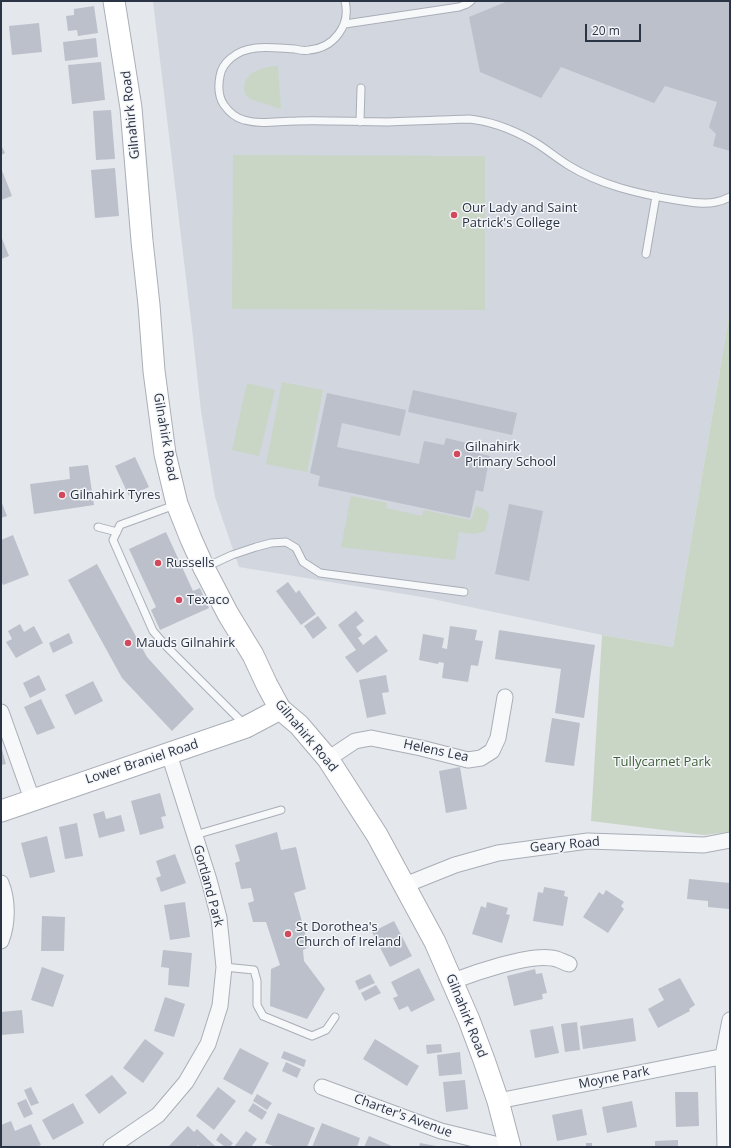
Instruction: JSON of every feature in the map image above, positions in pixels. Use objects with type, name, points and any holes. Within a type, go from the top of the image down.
[{"type":"street","name":"Gilnahirk Road","points":[[114,1],[131,108],[142,241],[150,305],[154,371],[165,454],[177,504],[204,568],[228,614],[253,655],[280,710],[299,725],[328,759],[377,835],[435,942],[453,981],[484,1060],[498,1101],[510,1147]]},
{"type":"street","name":"Helens Lea","points":[[328,759],[355,741],[371,738],[421,748],[468,760],[481,758],[492,751],[498,738],[505,697]]},
{"type":"street","name":"Lower Braniel Road","points":[[1,810],[246,727],[280,710]]},
{"type":"street","points":[[1,712],[32,799]]},
{"type":"street","name":"Gortland Park","points":[[111,1147],[158,1115],[186,1082],[208,1044],[220,1006],[224,967],[219,918],[195,835],[169,754]]},
{"type":"street","name":"Geary Road","points":[[405,885],[456,865],[505,852],[588,840],[704,845],[730,840]]},
{"type":"street","points":[[1,883],[5,893],[6,918],[4,933],[1,940]]},
{"type":"street","points":[[453,981],[529,958],[551,958],[569,964]]},
{"type":"street","points":[[725,1147],[726,1055],[730,1020]]},
{"type":"street","name":"Moyne Park","points":[[498,1101],[726,1055]]},
{"type":"street","name":"Charter's Avenue","points":[[322,1087],[440,1131],[507,1147]]},
{"type":"lane","points":[[345,1],[347,15],[345,24],[340,34],[332,41],[321,47],[309,50],[246,49],[235,54],[227,62],[221,71],[219,94],[224,104],[233,114],[243,120],[271,123],[295,121],[360,122],[469,119],[490,123],[531,140],[568,166],[588,176],[615,186],[656,196],[695,203],[716,202],[730,197]]},
{"type":"lane","points":[[345,24],[459,7],[470,1]]},
{"type":"lane","points":[[360,122],[361,88]]},
{"type":"lane","points":[[646,254],[656,196]]},
{"type":"lane","points":[[177,504],[120,525],[113,540],[153,631],[246,727]]},
{"type":"lane","points":[[98,527],[117,532]]},
{"type":"lane","points":[[204,568],[232,555],[256,547],[271,543],[286,542],[296,548],[303,562],[320,573],[464,592]]},
{"type":"lane","points":[[195,835],[281,810]]},
{"type":"lane","points":[[224,967],[254,970],[257,981],[257,1005],[263,1016],[312,1036],[326,1030],[335,1017]]},
{"type":"shaded area","points":[[153,1],[730,1],[730,311],[673,647],[602,635],[428,598],[239,567],[215,497],[201,411]]},
{"type":"green space","points":[[278,66],[281,109],[250,99],[245,94],[244,87],[249,76],[259,69]]},
{"type":"green space","points":[[233,155],[485,156],[485,310],[232,309]]},
{"type":"green space","name":"Tullycarnet Park","points":[[730,311],[730,832],[704,835],[591,821],[602,635],[673,647]]},
{"type":"green space","points":[[282,382],[323,390],[307,472],[266,464]]},
{"type":"green space","points":[[247,383],[275,390],[259,456],[232,450]]},
{"type":"green space","points":[[351,496],[387,503],[386,508],[422,516],[424,510],[471,520],[476,506],[486,510],[489,516],[485,531],[475,534],[459,532],[455,560],[341,547]]},
{"type":"building","points":[[508,1],[730,1],[730,151],[713,146],[716,134],[709,127],[717,102],[665,86],[654,103],[561,67],[541,98],[480,72],[469,17]]},
{"type":"building","points":[[94,6],[98,33],[78,36],[77,30],[68,31],[66,16],[74,15],[74,9]]},
{"type":"building","points":[[39,23],[42,52],[12,55],[9,26]]},
{"type":"building","points":[[96,38],[98,57],[65,61],[63,42]]},
{"type":"building","points":[[101,62],[105,100],[72,104],[68,65]]},
{"type":"building","points":[[111,110],[115,159],[96,160],[93,111]]},
{"type":"building","points":[[1,145],[5,153],[1,155]]},
{"type":"building","points":[[1,168],[12,196],[1,200]]},
{"type":"building","points":[[115,168],[119,216],[95,218],[91,170]]},
{"type":"building","points":[[1,236],[9,256],[1,259]]},
{"type":"building","points":[[413,390],[517,413],[512,435],[408,412]]},
{"type":"building","points":[[327,393],[406,410],[400,436],[342,423],[337,447],[419,464],[424,441],[444,445],[446,438],[475,445],[473,452],[490,456],[483,492],[476,490],[470,518],[318,486],[320,476],[310,473]]},
{"type":"building","points":[[135,457],[149,487],[129,496],[115,466]]},
{"type":"building","name":"Gilnahirk Tyres","points":[[88,465],[94,505],[34,514],[30,484],[70,479],[69,467]]},
{"type":"building","points":[[1,501],[7,516],[1,518]]},
{"type":"building","points":[[509,504],[543,511],[529,581],[495,574]]},
{"type":"building","points":[[166,532],[193,591],[200,588],[209,608],[160,630],[151,610],[156,607],[129,549]]},
{"type":"building","points":[[13,535],[29,575],[3,585],[1,580],[1,540]]},
{"type":"building","points":[[97,564],[147,657],[194,709],[172,731],[122,678],[68,580]]},
{"type":"building","points":[[288,582],[296,593],[299,590],[316,614],[301,625],[276,591]]},
{"type":"building","points":[[356,611],[364,621],[356,627],[362,635],[358,638],[363,645],[376,635],[388,651],[357,673],[345,657],[356,650],[338,625]]},
{"type":"building","points":[[318,616],[327,628],[313,639],[304,626]]},
{"type":"building","points":[[20,624],[24,632],[34,626],[43,643],[16,658],[6,642],[12,639],[8,631]]},
{"type":"building","points":[[450,626],[477,630],[475,640],[483,641],[478,666],[471,665],[468,682],[442,678],[444,663],[439,662],[438,664],[419,660],[423,634],[444,638],[442,648],[447,649]]},
{"type":"building","points":[[499,630],[595,645],[584,718],[555,713],[561,669],[495,659]]},
{"type":"building","points":[[69,633],[73,643],[53,653],[49,643]]},
{"type":"building","points":[[39,675],[46,690],[30,698],[23,683]]},
{"type":"building","points":[[386,675],[389,692],[382,693],[386,714],[367,718],[359,680]]},
{"type":"building","points":[[93,681],[103,701],[75,715],[65,695]]},
{"type":"building","points":[[41,699],[55,728],[37,735],[24,707]]},
{"type":"building","points":[[552,718],[580,723],[574,766],[545,762]]},
{"type":"building","points":[[1,746],[6,764],[1,765]]},
{"type":"building","points":[[460,767],[467,809],[446,813],[439,771]]},
{"type":"building","points":[[160,793],[166,816],[161,817],[164,828],[140,835],[131,801]]},
{"type":"building","points":[[104,811],[106,819],[121,815],[125,831],[99,838],[93,814]]},
{"type":"building","points":[[77,823],[83,856],[65,859],[59,827]]},
{"type":"building","name":"St Dorothea's Church of Ireland","points":[[277,832],[281,850],[296,847],[306,889],[294,893],[309,947],[303,950],[304,961],[325,989],[307,1019],[270,1006],[271,969],[280,965],[266,922],[253,922],[248,903],[254,901],[251,888],[241,889],[235,863],[240,861],[235,845]]},
{"type":"building","points":[[47,836],[55,872],[30,878],[21,843]]},
{"type":"building","points":[[175,854],[186,883],[161,892],[156,878],[161,876],[156,861]]},
{"type":"building","points":[[689,879],[730,883],[729,909],[708,907],[708,901],[687,899]]},
{"type":"building","points":[[544,887],[565,891],[564,896],[568,897],[563,926],[533,921],[538,892],[543,893]]},
{"type":"building","points":[[606,890],[624,902],[621,906],[624,909],[608,933],[583,917],[599,892],[603,895]]},
{"type":"building","points":[[185,902],[190,937],[170,940],[164,905]]},
{"type":"building","points":[[487,902],[508,908],[506,914],[510,915],[502,943],[472,934],[481,906],[486,908]]},
{"type":"building","points":[[42,916],[65,917],[64,951],[41,951]]},
{"type":"building","points":[[394,921],[412,956],[390,967],[372,932]]},
{"type":"building","points":[[163,950],[192,953],[189,987],[168,985],[169,968],[161,967]]},
{"type":"building","points":[[42,967],[64,975],[53,1007],[31,1000]]},
{"type":"building","points":[[419,968],[435,1000],[411,1012],[408,1006],[399,1010],[393,998],[398,996],[391,982]]},
{"type":"building","points":[[535,969],[536,974],[542,973],[547,993],[542,994],[543,999],[514,1006],[507,976]]},
{"type":"building","points":[[370,974],[375,983],[359,990],[355,981]]},
{"type":"building","points":[[680,978],[695,1005],[689,1009],[690,1011],[658,1028],[648,1009],[664,1000],[658,989]]},
{"type":"building","points":[[376,985],[381,993],[365,1001],[361,993]]},
{"type":"building","points":[[165,997],[185,1004],[174,1037],[154,1031]]},
{"type":"building","points":[[22,1010],[24,1033],[1,1035],[1,1012]]},
{"type":"building","points":[[633,1018],[636,1041],[583,1049],[580,1026]]},
{"type":"building","points":[[577,1022],[580,1050],[565,1052],[561,1024]]},
{"type":"building","points":[[553,1026],[559,1053],[535,1058],[530,1030]]},
{"type":"building","points":[[145,1039],[164,1053],[143,1083],[123,1068]]},
{"type":"building","points":[[375,1039],[419,1066],[407,1086],[363,1059]]},
{"type":"building","points":[[441,1044],[442,1052],[427,1054],[426,1045]]},
{"type":"building","points":[[240,1048],[269,1063],[252,1095],[223,1079]]},
{"type":"building","points":[[284,1051],[306,1060],[304,1067],[281,1058]]},
{"type":"building","points":[[460,1052],[462,1074],[439,1076],[437,1055]]},
{"type":"building","points":[[286,1062],[301,1069],[297,1078],[282,1071]]},
{"type":"building","points":[[112,1075],[127,1093],[99,1114],[85,1095]]},
{"type":"building","points":[[465,1080],[468,1109],[446,1112],[443,1082]]},
{"type":"building","points":[[31,1087],[39,1103],[31,1106],[24,1090]]},
{"type":"building","points":[[218,1087],[236,1101],[214,1130],[196,1116]]},
{"type":"building","points":[[675,1092],[698,1092],[699,1126],[676,1127]]},
{"type":"building","points":[[257,1094],[272,1103],[267,1110],[253,1101]]},
{"type":"building","points":[[26,1099],[33,1114],[24,1118],[17,1103]]},
{"type":"building","points":[[632,1101],[637,1127],[607,1133],[602,1107]]},
{"type":"building","points":[[73,1103],[84,1123],[53,1140],[42,1120]]},
{"type":"building","points":[[253,1103],[267,1112],[262,1120],[248,1111]]},
{"type":"building","points":[[582,1109],[587,1135],[557,1141],[552,1115]]},
{"type":"building","points":[[278,1113],[315,1128],[307,1147],[276,1147],[265,1143]]},
{"type":"building","points":[[11,1121],[15,1131],[31,1124],[41,1145],[36,1147],[3,1147],[1,1142],[1,1125]]},
{"type":"building","points":[[322,1123],[360,1138],[357,1147],[312,1147]]},
{"type":"building","points":[[188,1126],[194,1132],[197,1129],[216,1147],[200,1147],[198,1145],[196,1147],[168,1147]]},
{"type":"building","points":[[246,1131],[257,1139],[251,1147],[234,1147]]},
{"type":"building","points":[[221,1133],[233,1143],[230,1147],[225,1147],[216,1140]]},
{"type":"building","points":[[369,1136],[394,1147],[364,1147]]},
{"type":"building","points":[[678,1140],[678,1147],[655,1147],[655,1141]]},
{"type":"building","points":[[420,1143],[436,1146],[419,1147]]},
{"type":"building","points":[[586,1143],[592,1143],[592,1147],[586,1147]]},
{"type":"place","name":"Our Lady and Saint Patrick's College","points":[[454,215]]},
{"type":"place","name":"Gilnahirk Primary School","points":[[457,454]]},
{"type":"place","name":"Gilnahirk Tyres","points":[[62,495]]},
{"type":"place","name":"Russells","points":[[158,563]]},
{"type":"place","name":"Texaco","points":[[179,600]]},
{"type":"place","name":"Mauds Gilnahirk","points":[[128,643]]},
{"type":"place","name":"St Dorothea's Church of Ireland","points":[[288,934]]}]
